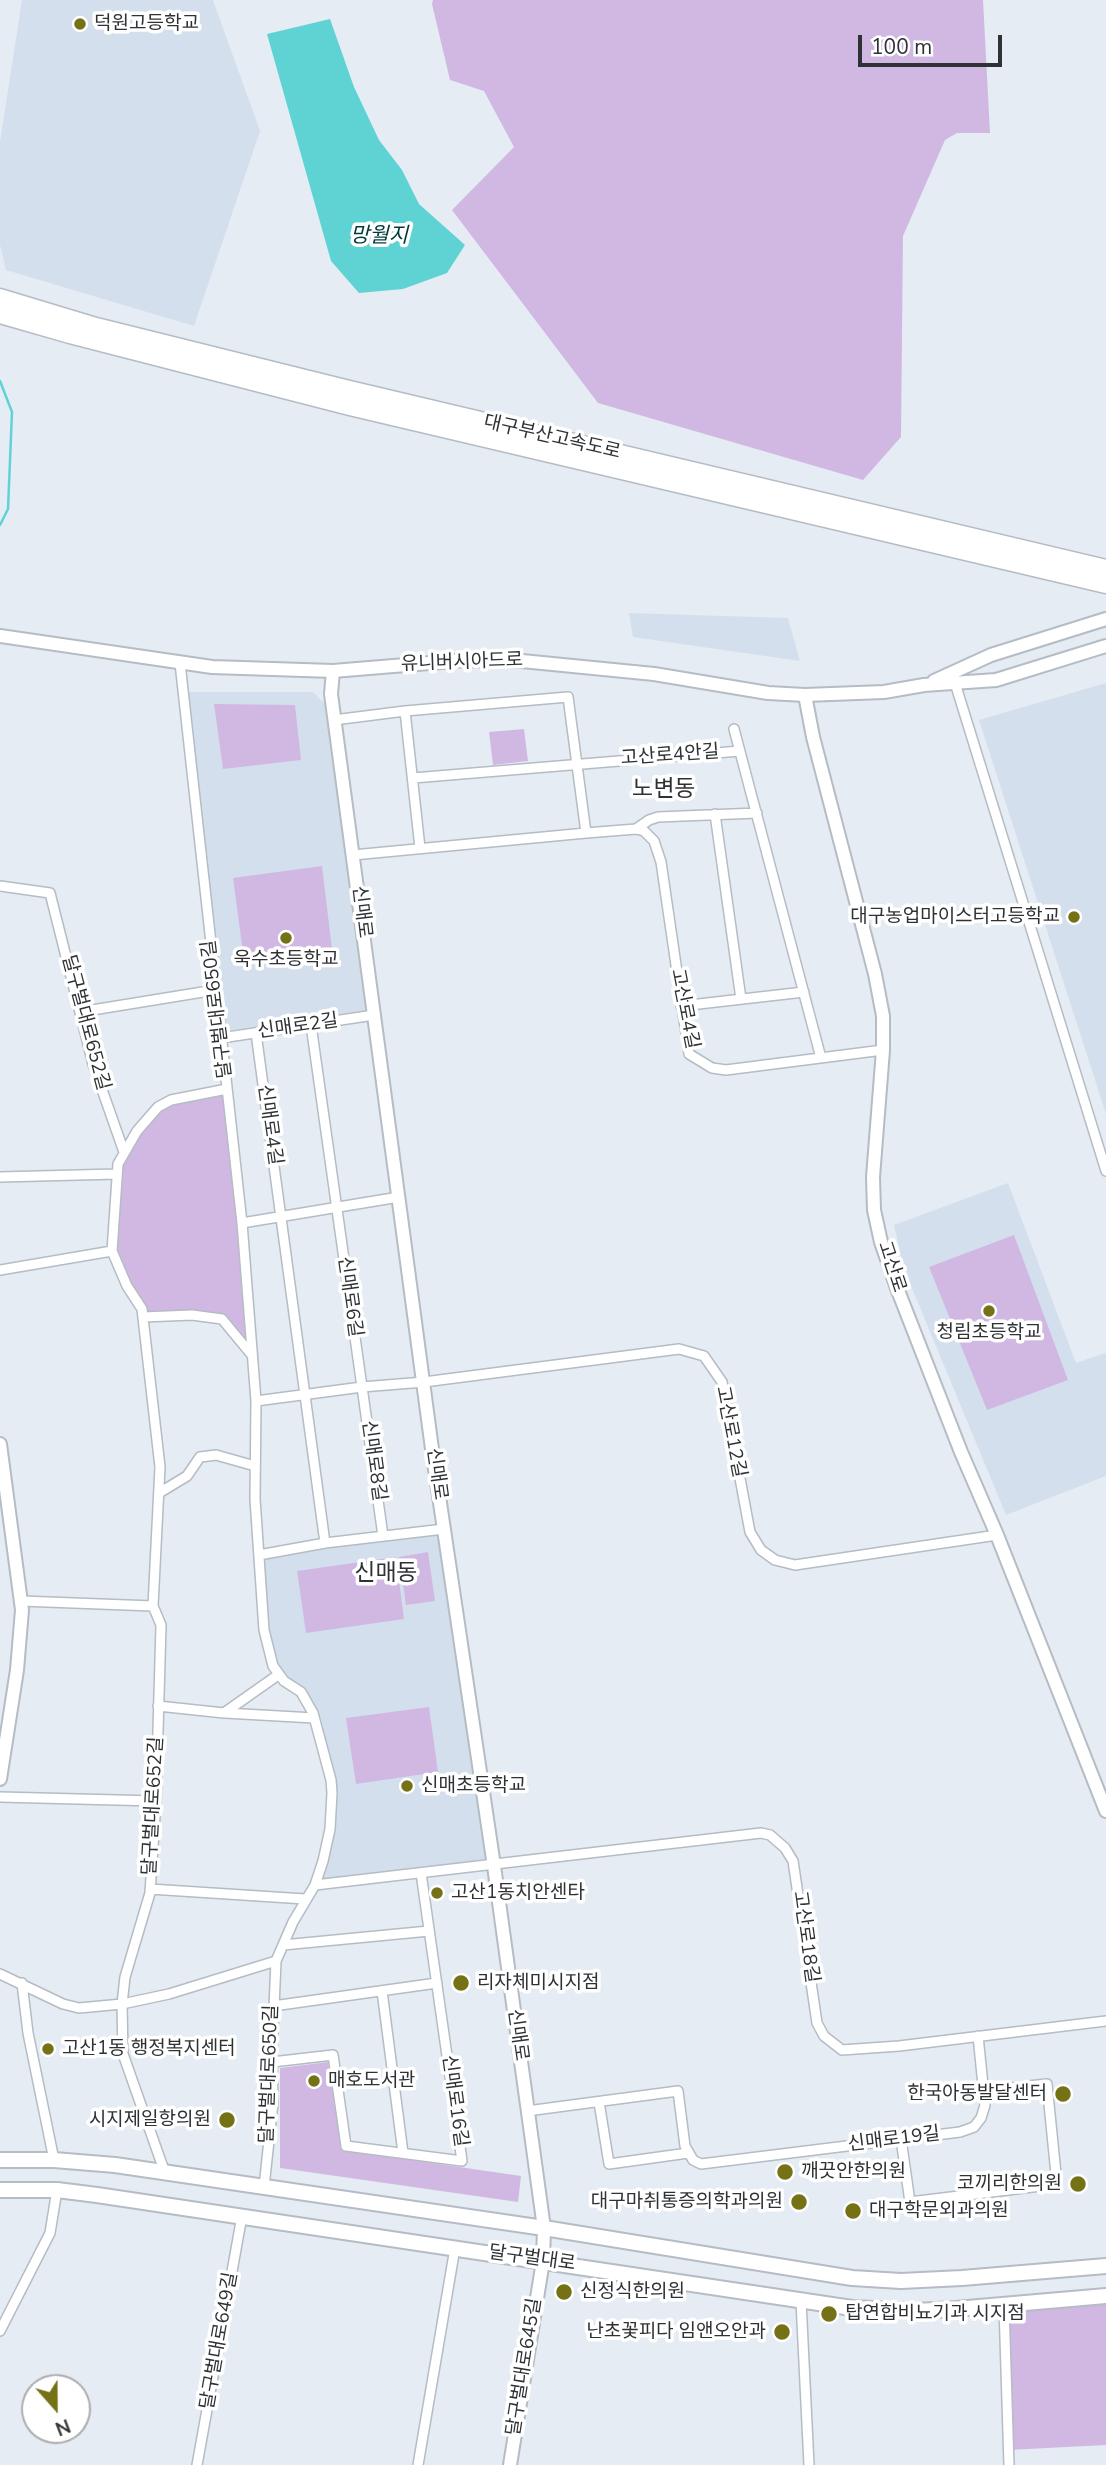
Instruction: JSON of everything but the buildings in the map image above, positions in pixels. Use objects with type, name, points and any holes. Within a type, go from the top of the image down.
[{"type":"highway","name":"대구부산고속도로","points":[[1,309],[96,327],[311,389],[735,489],[1106,584]]},
{"type":"highway","name":"대구부산고속도로","points":[[799,505],[1101,568]]},
{"type":"main road","name":"유니버시아드로","points":[[924,685],[991,655],[1106,619]]},
{"type":"main road","name":"유니버시아드로","points":[[0,636],[212,667],[333,671],[466,660],[522,661],[654,674],[768,693],[805,695],[884,692],[924,685],[996,680],[1103,647]]},
{"type":"main road","name":"신매로","points":[[333,671],[331,694],[334,720],[444,1529],[544,2228]]},
{"type":"main road","name":"고산로","points":[[805,695],[813,737],[881,998],[883,1050],[873,1177],[874,1210],[897,1287],[1106,1811]]},
{"type":"main road","points":[[0,1444],[21,1601],[17,1670],[0,1779]]},
{"type":"main road","name":"달구벌대로","points":[[0,2160],[54,2160],[165,2173],[544,2228],[798,2271],[861,2279],[901,2281],[962,2278],[1106,2266]]},
{"type":"main road","name":"달구벌대로","points":[[0,2190],[57,2190],[852,2308],[914,2311],[1106,2296]]},
{"type":"main road","name":"달구벌대로645길","points":[[510,2465],[542,2261],[544,2228]]},
{"type":"street","name":"달구벌대로650길","points":[[180,663],[242,1223],[256,1401],[255,1466],[266,1646],[278,1675],[301,1692],[308,1702],[331,1780],[328,1843],[315,1885],[305,1899],[276,1961],[273,2103],[264,2187]]},
{"type":"street","points":[[955,683],[1106,1171]]},
{"type":"street","points":[[334,720],[568,697],[586,832]]},
{"type":"street","points":[[405,711],[420,848]]},
{"type":"street","points":[[734,729],[740,751]]},
{"type":"street","name":"고산로4안길","points":[[413,778],[740,751],[821,1058]]},
{"type":"street","points":[[353,855],[636,829],[658,817],[757,813]]},
{"type":"street","points":[[715,814],[741,999]]},
{"type":"street","name":"고산로4길","points":[[636,829],[650,834],[658,850],[689,1054],[712,1068],[726,1070],[883,1050]]},
{"type":"street","name":"달구벌대로652길","points":[[0,886],[50,893],[93,1063],[124,1152]]},
{"type":"street","points":[[80,1012],[215,990]]},
{"type":"street","points":[[681,1006],[804,992]]},
{"type":"street","name":"신매로2길","points":[[221,1038],[374,1015]]},
{"type":"street","points":[[311,1024],[336,1208]]},
{"type":"street","name":"신매로4길","points":[[256,1033],[282,1216]]},
{"type":"street","name":"달구벌대로652길","points":[[165,2173],[124,2054],[122,2004],[125,1977],[150,1889],[156,1801],[161,1625],[153,1606],[160,1467],[142,1309],[127,1286],[112,1251],[118,1164],[137,1131],[158,1107],[171,1100],[227,1089]]},
{"type":"street","points":[[0,1177],[117,1174]]},
{"type":"street","points":[[242,1223],[399,1197]]},
{"type":"street","name":"신매로6길","points":[[336,1208],[362,1387]]},
{"type":"street","points":[[282,1216],[326,1543]]},
{"type":"street","points":[[0,1270],[112,1251]]},
{"type":"street","points":[[143,1317],[192,1315],[222,1319],[251,1354]]},
{"type":"street","name":"고산로12길","points":[[424,1382],[679,1349],[698,1354],[704,1356],[722,1382],[750,1532],[761,1550],[775,1560],[795,1565],[997,1535]]},
{"type":"street","points":[[256,1401],[424,1382]]},
{"type":"street","name":"신매로8길","points":[[362,1387],[383,1536]]},
{"type":"street","points":[[159,1493],[187,1476],[200,1457],[216,1455],[255,1466]]},
{"type":"street","points":[[259,1555],[326,1543],[444,1529]]},
{"type":"street","points":[[21,1601],[153,1606]]},
{"type":"street","points":[[224,1713],[278,1675]]},
{"type":"street","points":[[158,1706],[224,1713],[314,1717]]},
{"type":"street","points":[[0,1797],[156,1801]]},
{"type":"street","name":"고산로18길","points":[[494,1866],[761,1833],[770,1835],[785,1848],[793,1861],[817,2023],[824,2036],[842,2050],[1106,2021]]},
{"type":"street","points":[[315,1885],[494,1866]]},
{"type":"street","name":"신매로16길","points":[[272,2062],[333,2055],[346,2146],[462,2161],[421,1872]]},
{"type":"street","points":[[150,1889],[305,1899]]},
{"type":"street","points":[[283,1945],[429,1931]]},
{"type":"street","points":[[0,1974],[70,2007],[122,2004],[169,1994],[276,1961]]},
{"type":"street","points":[[22,1983],[28,2033],[54,2160]]},
{"type":"street","points":[[273,2006],[437,1983]]},
{"type":"street","points":[[382,1991],[403,2153]]},
{"type":"street","name":"신매로19길","points":[[688,2153],[701,2164],[960,2132],[974,2127],[981,2118],[985,2105],[978,2036]]},
{"type":"street","points":[[901,2139],[910,2202],[1057,2184],[1047,2084],[984,2091]]},
{"type":"street","points":[[527,2111],[678,2091],[688,2153],[609,2164],[599,2102]]},
{"type":"street","points":[[0,2331],[50,2232],[57,2190]]},
{"type":"street","name":"달구벌대로649길","points":[[197,2465],[242,2217]]},
{"type":"street","points":[[418,2465],[455,2248]]},
{"type":"street","points":[[801,2301],[809,2465]]},
{"type":"street","points":[[1004,2306],[1009,2465]]},
{"type":"shaded area","points":[[22,0],[213,0],[260,131],[194,326],[6,270],[0,245],[0,142]]},
{"type":"shaded area","points":[[433,0],[983,0],[990,133],[957,133],[945,140],[903,236],[901,437],[863,480],[598,403],[452,210],[514,147],[484,91],[450,80]]},
{"type":"shaded area","points":[[629,613],[788,618],[800,661],[633,637]]},
{"type":"shaded area","name":"대구농업마이스터고등학교","points":[[1106,683],[1106,1114],[979,720]]},
{"type":"shaded area","points":[[184,692],[313,692],[327,706],[366,1010],[225,1031]]},
{"type":"shaded area","points":[[214,704],[295,705],[301,760],[223,769]]},
{"type":"shaded area","points":[[524,729],[528,761],[493,765],[489,732]]},
{"type":"shaded area","points":[[322,866],[332,949],[244,960],[233,878]]},
{"type":"shaded area","points":[[227,1089],[251,1347],[222,1319],[148,1317],[112,1251],[118,1164],[158,1107]]},
{"type":"shaded area","name":"청림초등학교","points":[[1008,1183],[1076,1363],[1105,1353],[1106,1355],[1106,1476],[1006,1515],[904,1269],[894,1225]]},
{"type":"shaded area","points":[[1014,1235],[1068,1380],[987,1410],[929,1267]]},
{"type":"shaded area","points":[[444,1529],[494,1866],[315,1885],[323,1861],[332,1793],[308,1702],[273,1666],[259,1555]]},
{"type":"shaded area","points":[[428,1552],[435,1601],[406,1605],[399,1557]]},
{"type":"shaded area","points":[[396,1557],[404,1619],[306,1633],[297,1571]]},
{"type":"shaded area","points":[[429,1707],[438,1772],[356,1784],[346,1718]]},
{"type":"shaded area","points":[[328,2062],[342,2150],[521,2176],[518,2202],[280,2168],[280,2068]]},
{"type":"shaded area","points":[[1106,2296],[1106,2445],[1008,2450],[1004,2306]]},
{"type":"water","name":"망월지","points":[[330,19],[354,87],[379,140],[402,170],[419,204],[465,245],[447,273],[403,289],[359,293],[331,261],[267,34]]},
{"type":"waterway","points":[[0,381],[12,412],[8,509],[0,525]]},
{"type":"place","name":"덕원고등학교","points":[[80,24]]},
{"type":"place","name":"대구농업마이스터고등학교","points":[[1074,917]]},
{"type":"place","name":"욱수초등학교","points":[[286,938]]},
{"type":"place","name":"청림초등학교","points":[[989,1311]]},
{"type":"place","name":"신매초등학교","points":[[407,1786]]},
{"type":"place","name":"고산1동치안센타","points":[[437,1893]]},
{"type":"place","name":"리자체미시지점","points":[[461,1983]]},
{"type":"place","name":"고산1동 행정복지센터","points":[[48,2049]]},
{"type":"place","name":"매호도서관","points":[[314,2081]]},
{"type":"place","name":"한국아동발달센터","points":[[1063,2094]]},
{"type":"place","name":"시지제일항의원","points":[[227,2120]]},
{"type":"place","name":"깨끗안한의원","points":[[785,2172]]},
{"type":"place","name":"코끼리한의원","points":[[1078,2184]]},
{"type":"place","name":"대구마취통증의학과의원","points":[[799,2202]]},
{"type":"place","name":"대구학문외과의원","points":[[853,2211]]},
{"type":"place","name":"신정식한의원","points":[[564,2292]]},
{"type":"place","name":"탑연합비뇨기과 시지점","points":[[829,2314]]},
{"type":"place","name":"난초꽃피다 임앤오안과","points":[[782,2332]]},
{"type":"district","name":"노변동","points":[[664,790]]},
{"type":"district","name":"신매동","points":[[386,1574]]}]
